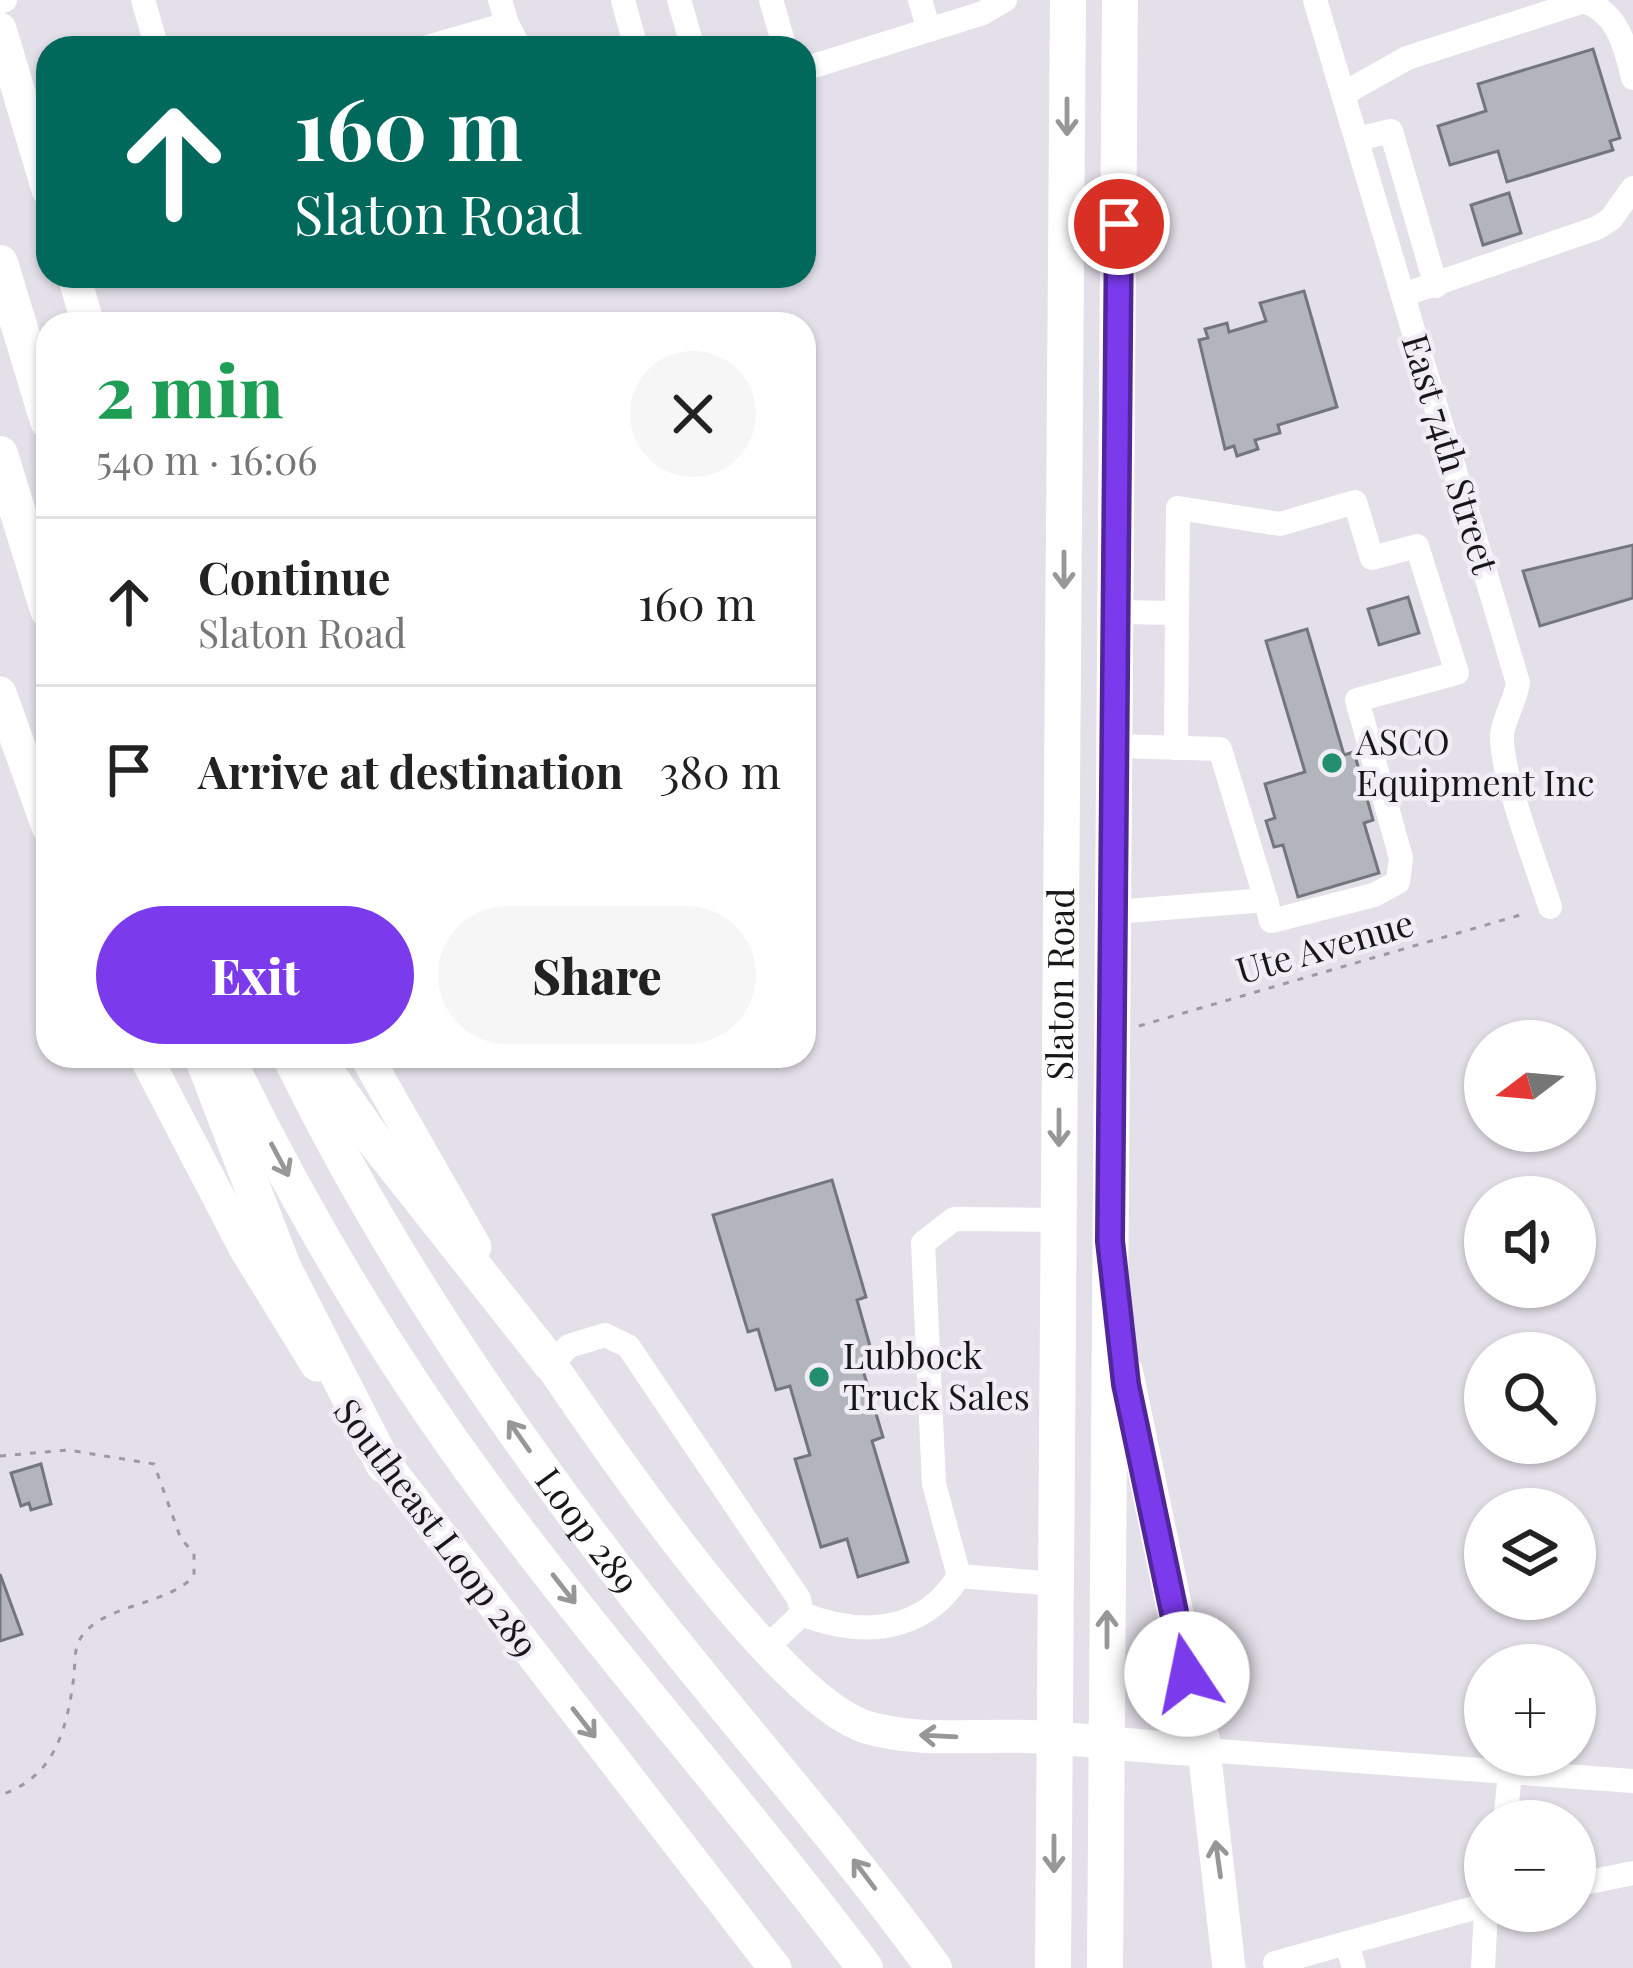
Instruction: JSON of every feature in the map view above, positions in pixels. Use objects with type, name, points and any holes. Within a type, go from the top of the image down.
[{"type":"highway","name":"Slaton Road","points":[[1053,1968],[1068,0]]},
{"type":"highway","name":"Slaton Road","points":[[1105,1968],[1120,0]]},
{"type":"highway","points":[[0,263],[36,382]]},
{"type":"highway","points":[[0,454],[36,571]]},
{"type":"highway","points":[[1063,635],[1116,626]]},
{"type":"highway","points":[[207,1068],[284,1267],[383,1465]]},
{"type":"highway","name":"Loop 289","points":[[232,1068],[325,1243],[493,1498],[769,1839],[866,1968]]},
{"type":"highway","name":"Loop 289","points":[[296,1068],[350,1172],[444,1330],[544,1472],[934,1968]]},
{"type":"highway","points":[[323,1068],[551,1364]]},
{"type":"highway","points":[[1110,1241],[1126,1384],[1204,1750]]},
{"type":"main road","points":[[0,28],[36,150]]},
{"type":"main road","points":[[0,693],[36,793]]},
{"type":"main road","name":"Southeast Loop 289","points":[[151,1068],[245,1248],[383,1465],[747,1925],[775,1968]]},
{"type":"main road","points":[[372,1068],[454,1212],[551,1364],[640,1489],[808,1694],[866,1727],[954,1738],[1055,1739],[1204,1750],[1229,1968]]},
{"type":"street","points":[[143,0],[154,36]]},
{"type":"street","points":[[622,0],[632,36]]},
{"type":"street","points":[[679,0],[690,36]]},
{"type":"street","points":[[771,0],[782,36]]},
{"type":"street","points":[[920,0],[929,30]]},
{"type":"street","points":[[816,65],[929,30],[1004,0]]},
{"type":"street","name":"East 74th Street","points":[[1315,0],[1518,683],[1513,712],[1503,729],[1504,760],[1550,907]]},
{"type":"street","points":[[1343,94],[1406,58],[1584,1],[1601,7],[1616,26],[1633,78]]},
{"type":"street","points":[[451,36],[504,12]]},
{"type":"street","points":[[1357,139],[1391,130],[1436,286]]},
{"type":"street","points":[[1403,295],[1597,228],[1612,219],[1633,188]]},
{"type":"street","points":[[1116,746],[1176,748],[1220,749],[1271,921],[1374,895],[1398,882],[1401,858],[1357,700],[1457,674],[1418,546],[1372,559],[1354,502],[1280,524],[1178,508],[1176,748]]},
{"type":"street","points":[[1116,626],[1177,613]]},
{"type":"street","points":[[1115,912],[1266,900]]},
{"type":"street","points":[[959,1576],[934,1484],[923,1243],[954,1220],[1059,1220]]},
{"type":"street","points":[[551,1364],[568,1346],[604,1335],[628,1346],[799,1599],[802,1614]]},
{"type":"street","points":[[959,1576],[1056,1584]]},
{"type":"street","points":[[802,1614],[839,1629],[887,1624],[929,1611],[959,1576]]},
{"type":"street","points":[[767,1647],[802,1614]]},
{"type":"street","points":[[1204,1750],[1464,1770]]},
{"type":"street","points":[[1551,1776],[1633,1780]]},
{"type":"street","points":[[1596,1881],[1633,1873]]},
{"type":"street","points":[[1277,1968],[1275,1963],[1350,1956],[1464,1916]]},
{"type":"street","points":[[1483,1968],[1485,1932]]},
{"type":"path","name":"Ute Avenue","points":[[1114,1034],[1550,907]]},
{"type":"path","points":[[0,1456],[68,1450],[154,1464],[181,1539],[194,1553],[194,1576],[181,1591],[92,1626],[77,1642],[69,1717],[52,1761],[0,1795]]},
{"type":"building","points":[[1593,49],[1620,138],[1610,141],[1613,150],[1507,182],[1498,151],[1450,165],[1438,126],[1486,111],[1478,84]]},
{"type":"building","points":[[1509,193],[1521,233],[1483,245],[1471,205]]},
{"type":"building","points":[[1304,291],[1337,407],[1278,425],[1280,433],[1255,440],[1258,449],[1237,456],[1234,446],[1225,449],[1199,340],[1208,338],[1205,329],[1227,323],[1229,332],[1266,321],[1260,303]]},
{"type":"building","points":[[1633,545],[1633,598],[1540,626],[1523,571]]},
{"type":"building","points":[[1408,597],[1419,633],[1379,645],[1368,609]]},
{"type":"building","name":"ASCO Equipment Inc","points":[[1307,629],[1344,755],[1354,752],[1373,820],[1364,823],[1379,873],[1298,897],[1283,845],[1274,847],[1266,821],[1275,818],[1265,784],[1305,772],[1266,641]]},
{"type":"building","name":"Lubbock Truck Sales","points":[[832,1180],[866,1297],[857,1300],[875,1364],[862,1367],[883,1437],[872,1441],[908,1562],[858,1577],[847,1539],[821,1547],[795,1459],[810,1455],[790,1386],[776,1390],[758,1329],[748,1332],[713,1215]]},
{"type":"building","points":[[41,1464],[51,1504],[31,1510],[29,1503],[21,1506],[11,1473]]},
{"type":"building","points":[[0,1574],[22,1634],[0,1641]]},
{"type":"place","name":"ASCO Equipment Inc","points":[[1332,763]]},
{"type":"place","name":"Lubbock Truck Sales","points":[[819,1377]]},
{"type":"route","points":[[1119,224],[1110,1241],[1126,1384],[1187,1674]]}]
